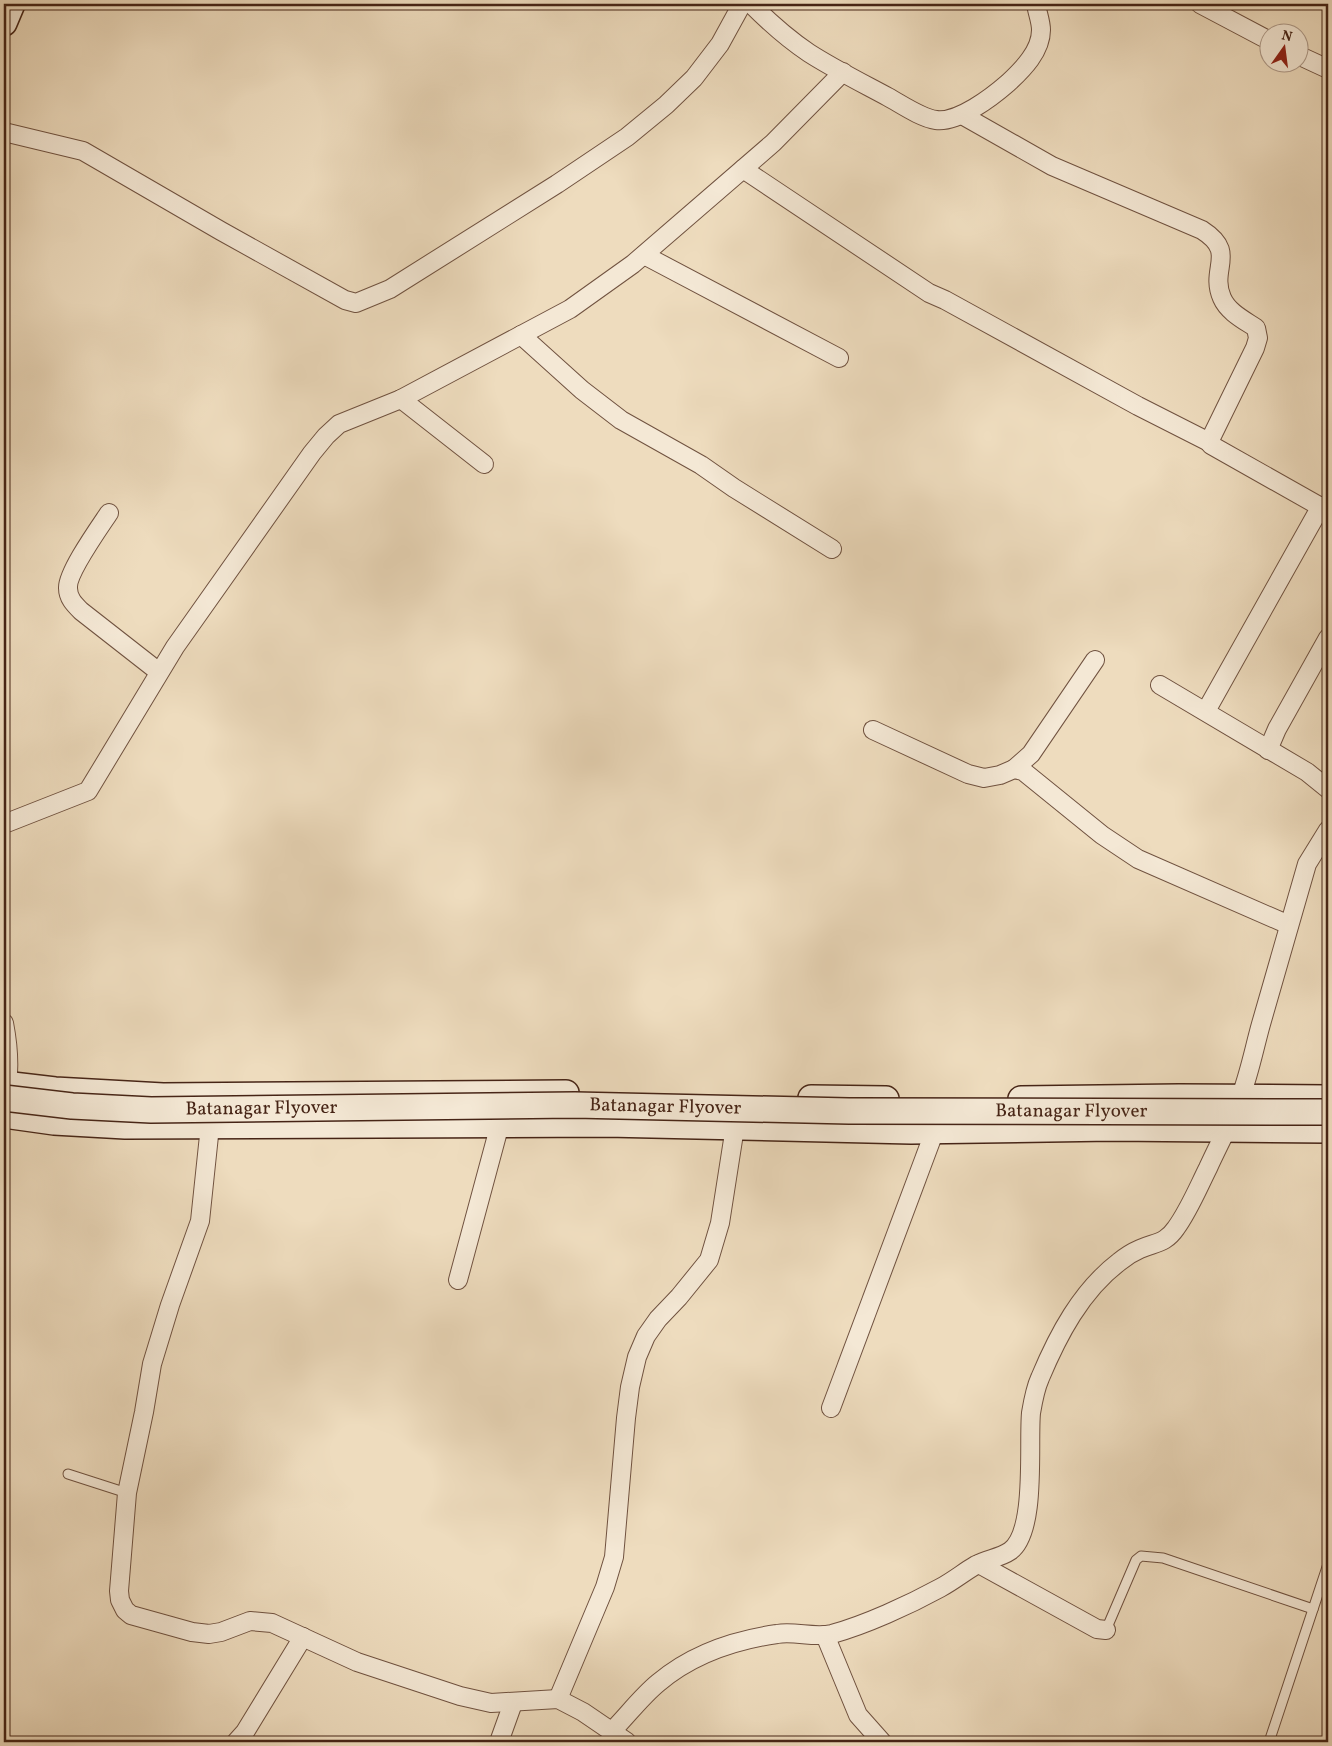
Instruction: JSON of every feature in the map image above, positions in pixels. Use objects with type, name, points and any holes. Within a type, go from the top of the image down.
[{"type":"street","points":[[4,23],[12,4]]},
{"type":"street","points":[[4,132],[83,151],[221,231],[345,300],[356,303],[390,288],[557,184],[626,137],[666,105],[694,78],[720,44],[742,4]]},
{"type":"street","points":[[751,4],[765,18],[808,52],[913,111],[935,120],[944,120],[962,115],[1000,90],[1021,71],[1032,57],[1040,38],[1042,28],[1036,4]]},
{"type":"street","points":[[1200,4],[1260,36]]},
{"type":"street","points":[[1310,61],[1328,69]]},
{"type":"street","points":[[4,824],[88,791],[180,638],[306,461],[326,436],[339,424],[401,399],[570,309],[644,255],[744,169],[773,143],[843,72]]},
{"type":"street","points":[[962,115],[1052,166],[1212,236],[1221,252],[1218,287],[1222,300],[1234,313],[1256,328],[1258,338],[1255,348],[1209,442]]},
{"type":"street","points":[[744,169],[929,293],[1138,406],[1209,442],[1211,445],[1325,508],[1206,711]]},
{"type":"street","points":[[644,255],[839,358]]},
{"type":"street","points":[[521,335],[582,390],[621,420],[701,465],[734,488],[832,549]]},
{"type":"street","points":[[401,399],[484,464]]},
{"type":"street","points":[[108,513],[74,569],[67,587],[71,601],[81,611],[159,672]]},
{"type":"street","points":[[1268,750],[1277,729],[1328,638]]},
{"type":"street","points":[[873,730],[968,774],[984,778],[1000,775],[1014,769],[1031,754],[1095,660]]},
{"type":"street","points":[[1160,685],[1307,772],[1328,789]]},
{"type":"street","points":[[1014,769],[1023,771],[1102,836],[1138,859],[1289,925]]},
{"type":"street","points":[[611,1732],[658,1683],[682,1665],[700,1656],[733,1644],[782,1633],[817,1636],[858,1625],[911,1603],[979,1564],[1013,1549],[1018,1542],[1024,1524],[1029,1487],[1031,1415],[1035,1390],[1050,1354],[1071,1316],[1096,1282],[1120,1260],[1140,1249],[1169,1238],[1191,1203],[1240,1098],[1307,864],[1328,830]]},
{"type":"street","points":[[4,1022],[8,1043],[9,1067],[5,1090],[55,1090],[163,1096],[499,1093],[871,1099],[1328,1098]]},
{"type":"street","name":"Batanagar Flyover","points":[[5,1090],[72,1106],[151,1110],[575,1105],[850,1111],[1328,1112]]},
{"type":"street","points":[[4,1115],[54,1122],[125,1126],[500,1124],[935,1130],[1102,1128],[1328,1130]]},
{"type":"street","points":[[458,1280],[500,1124]]},
{"type":"street","points":[[210,1126],[200,1221],[156,1347],[127,1493],[119,1591],[123,1605],[131,1615],[192,1632],[209,1634],[250,1622],[272,1623],[357,1662],[460,1696],[491,1703],[558,1699],[583,1712],[627,1742]]},
{"type":"street","points":[[558,1699],[604,1587],[614,1557],[626,1418],[630,1386],[637,1357],[646,1336],[658,1319],[696,1278],[709,1260],[720,1223],[735,1126]]},
{"type":"street","points":[[830,1408],[935,1130]]},
{"type":"street","points":[[979,1564],[1096,1630],[1106,1630]]},
{"type":"street","points":[[825,1635],[858,1715],[882,1742]]},
{"type":"street","points":[[236,1742],[245,1732],[303,1637]]},
{"type":"street","points":[[499,1742],[513,1703]]},
{"type":"lane","points":[[68,1474],[127,1493]]},
{"type":"lane","points":[[1106,1630],[1136,1560],[1141,1556],[1163,1558],[1313,1609]]},
{"type":"lane","points":[[1271,1742],[1328,1564]]}]
